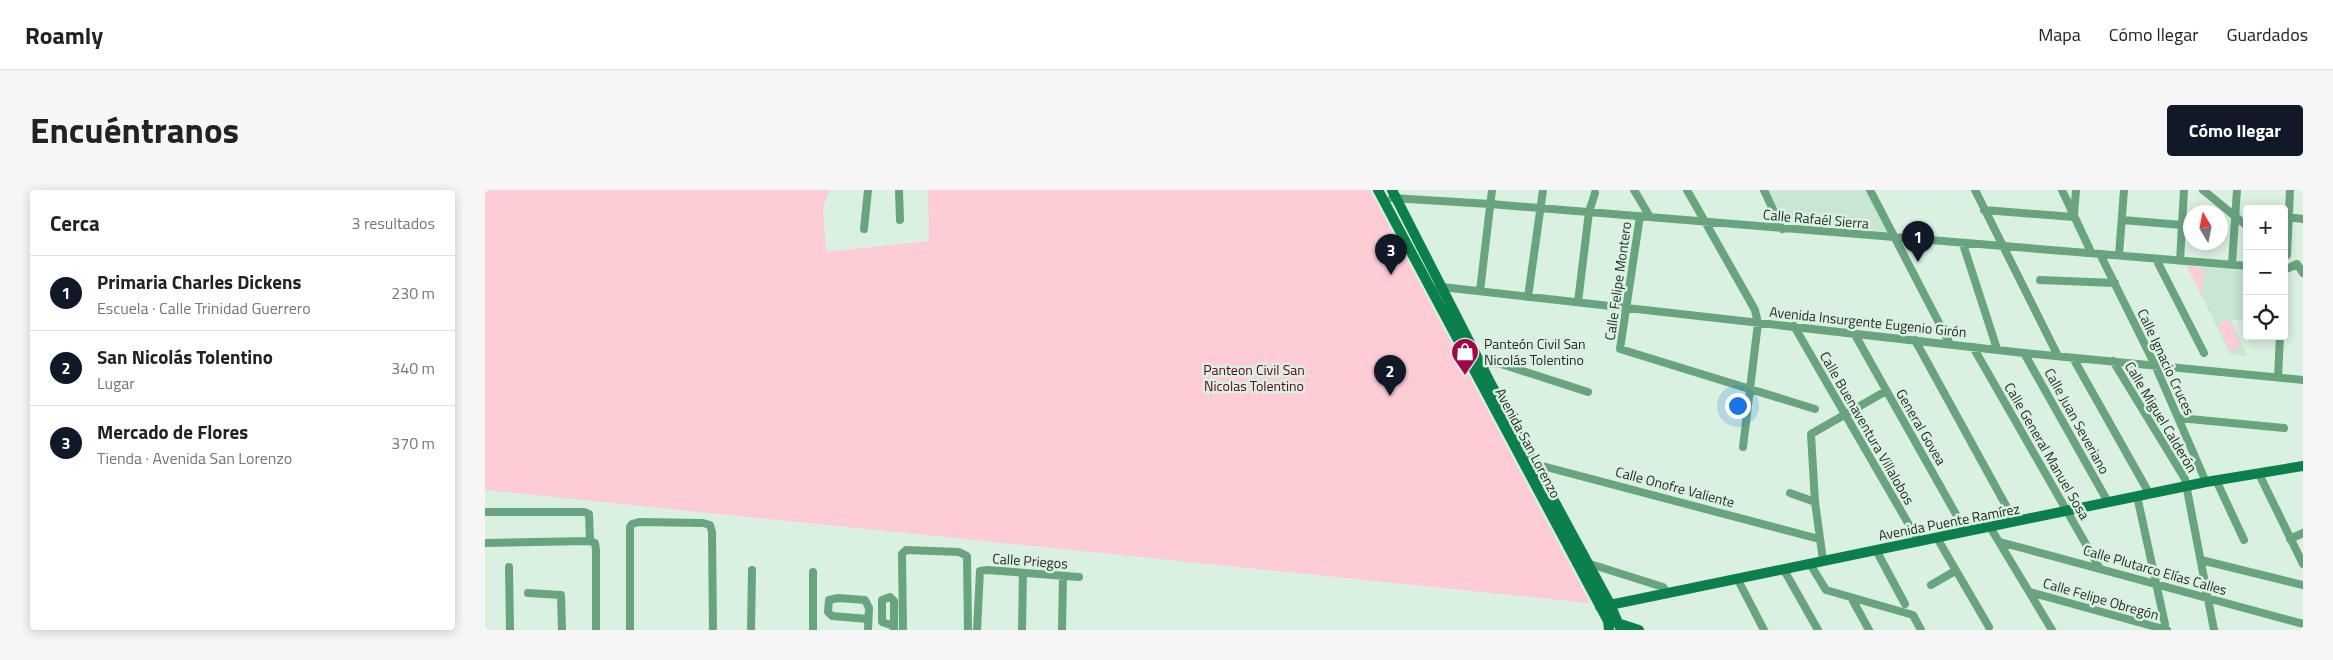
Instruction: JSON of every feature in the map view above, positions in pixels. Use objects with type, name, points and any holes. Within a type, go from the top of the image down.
[{"type":"main road","name":"Avenida San Lorenzo","points":[[1381,194],[1481,364],[1529,465]]},
{"type":"main road","name":"Avenida San Lorenzo","points":[[1393,194],[1437,290],[1614,626]]},
{"type":"main road","name":"Avenida Puente Ramírez","points":[[1605,606],[2186,486],[2303,466]]},
{"type":"main road","points":[[1614,626],[1639,630]]},
{"type":"street","points":[[864,229],[868,190]]},
{"type":"street","points":[[899,190],[900,220]]},
{"type":"street","points":[[1480,291],[1492,190]]},
{"type":"street","points":[[1528,297],[1543,190]]},
{"type":"street","name":"Calle Felipe Montero","points":[[1634,190],[1650,217]]},
{"type":"street","points":[[1687,190],[1755,310],[1758,323],[1743,447]]},
{"type":"street","points":[[1763,190],[1782,229]]},
{"type":"street","points":[[1870,190],[1950,344]]},
{"type":"street","points":[[1965,190],[1975,190],[2058,356]]},
{"type":"street","points":[[2062,190],[2091,252]]},
{"type":"street","points":[[2074,217],[2076,190]]},
{"type":"street","points":[[2119,255],[2124,190]]},
{"type":"street","points":[[2180,261],[2184,190]]},
{"type":"street","points":[[2203,190],[2243,223]]},
{"type":"street","points":[[2232,264],[2237,190]]},
{"type":"street","points":[[2290,190],[2288,218],[2303,219]]},
{"type":"street","points":[[1578,302],[1589,212],[1595,193]]},
{"type":"street","name":"Calle Rafaél Sierra","points":[[1381,194],[2003,248],[2091,252],[2243,265]]},
{"type":"street","points":[[1984,210],[2074,217]]},
{"type":"street","name":"Calle Felipe Montero","points":[[1640,216],[1620,349],[1749,389]]},
{"type":"street","points":[[2122,220],[2182,225]]},
{"type":"street","points":[[1963,244],[1997,350]]},
{"type":"street","name":"Calle Ignacio Cruces","points":[[2100,254],[2179,418],[2244,540]]},
{"type":"street","points":[[2288,256],[2300,265],[2303,272]]},
{"type":"street","points":[[2156,259],[2204,353]]},
{"type":"street","points":[[2288,269],[2300,265]]},
{"type":"street","points":[[2040,280],[2115,283]]},
{"type":"street","name":"Avenida Insurgente Eugenio Girón","points":[[1437,290],[1480,291],[2024,353],[2303,380]]},
{"type":"street","name":"Calle Buenaventura Villalobos","points":[[1794,326],[1919,542]]},
{"type":"street","name":"General Govea","points":[[1854,333],[1966,532]]},
{"type":"street","points":[[1915,340],[2015,522]]},
{"type":"street","points":[[2278,378],[2280,340]]},
{"type":"street","name":"Calle General Manuel Sosa","points":[[1973,347],[2099,567]]},
{"type":"street","name":"Calle Juan Severiano","points":[[2024,353],[2108,502]]},
{"type":"street","points":[[2073,358],[2149,494]]},
{"type":"street","name":"Calle Miguel Calderón","points":[[2113,361],[2185,479],[2214,630]]},
{"type":"street","points":[[1481,364],[1498,364],[1588,392]]},
{"type":"street","points":[[1749,389],[1815,409]]},
{"type":"street","points":[[1823,560],[1815,502],[1811,434],[1886,391]]},
{"type":"street","points":[[2179,418],[2284,428]]},
{"type":"street","name":"Calle Onofre Valiente","points":[[1529,465],[1819,539]]},
{"type":"street","points":[[2259,474],[2303,564]]},
{"type":"street","points":[[1790,493],[1815,502]]},
{"type":"street","points":[[2137,496],[2165,630]]},
{"type":"street","points":[[485,512],[583,512],[589,514],[590,518],[590,541]]},
{"type":"street","points":[[630,630],[630,527],[632,524],[639,522],[710,525],[712,532],[713,630]]},
{"type":"street","points":[[1990,527],[2052,630]]},
{"type":"street","points":[[2290,539],[2303,533]]},
{"type":"street","points":[[1937,538],[1989,627]]},
{"type":"street","points":[[485,543],[590,541],[595,543],[596,630]]},
{"type":"street","name":"Calle Plutarco Elías Calles","points":[[2000,542],[2099,567],[2156,586],[2209,598],[2303,624]]},
{"type":"street","points":[[903,630],[902,554],[906,550],[959,552],[967,556],[968,630]]},
{"type":"street","points":[[1876,550],[1905,604]]},
{"type":"street","points":[[2201,560],[2303,585]]},
{"type":"street","points":[[1810,564],[1826,590],[1913,616],[1921,630]]},
{"type":"street","points":[[1582,565],[1663,587],[1668,594]]},
{"type":"street","points":[[509,567],[510,630]]},
{"type":"street","points":[[751,630],[752,570]]},
{"type":"street","points":[[1784,570],[1817,630]]},
{"type":"street","name":"Calle Priegos","points":[[977,630],[980,571],[1079,577]]},
{"type":"street","points":[[1931,585],[1955,571]]},
{"type":"street","points":[[813,572],[813,630]]},
{"type":"street","points":[[1022,630],[1023,573]]},
{"type":"street","points":[[1062,630],[1063,576]]},
{"type":"street","points":[[1738,580],[1764,630]]},
{"type":"street","name":"Calle Felipe Obregón","points":[[2030,592],[2165,630]]},
{"type":"street","points":[[528,593],[561,595],[562,630]]},
{"type":"street","points":[[869,619],[832,616],[828,612],[829,600],[838,598],[865,600],[868,604],[869,619],[869,630]]},
{"type":"street","points":[[1852,599],[1869,630]]},
{"type":"shaded area","points":[[1769,190],[1868,190],[1890,232],[1783,222]]},
{"type":"shaded area","points":[[2187,266],[2243,271],[2243,320],[2231,320],[2247,356],[2230,354]]},
{"type":"green space","name":"Panteon Civil San Nicolas Tolentino","points":[[485,190],[830,190],[823,207],[826,252],[929,241],[928,190],[1370,190],[1590,603],[485,490]]},
{"type":"green space","points":[[2187,266],[2203,268],[2202,297]]},
{"type":"green space","points":[[2229,320],[2241,347],[2230,351],[2218,324]]},
{"type":"place","name":"Primaria Charles Dickens","points":[[1918,262]]},
{"type":"place","name":"Mercado de Flores","points":[[1391,275]]},
{"type":"place","name":"Panteón Civil San Nicolás Tolentino","points":[[1465,376]]},
{"type":"place","name":"San Nicolás Tolentino","points":[[1390,396]]}]
